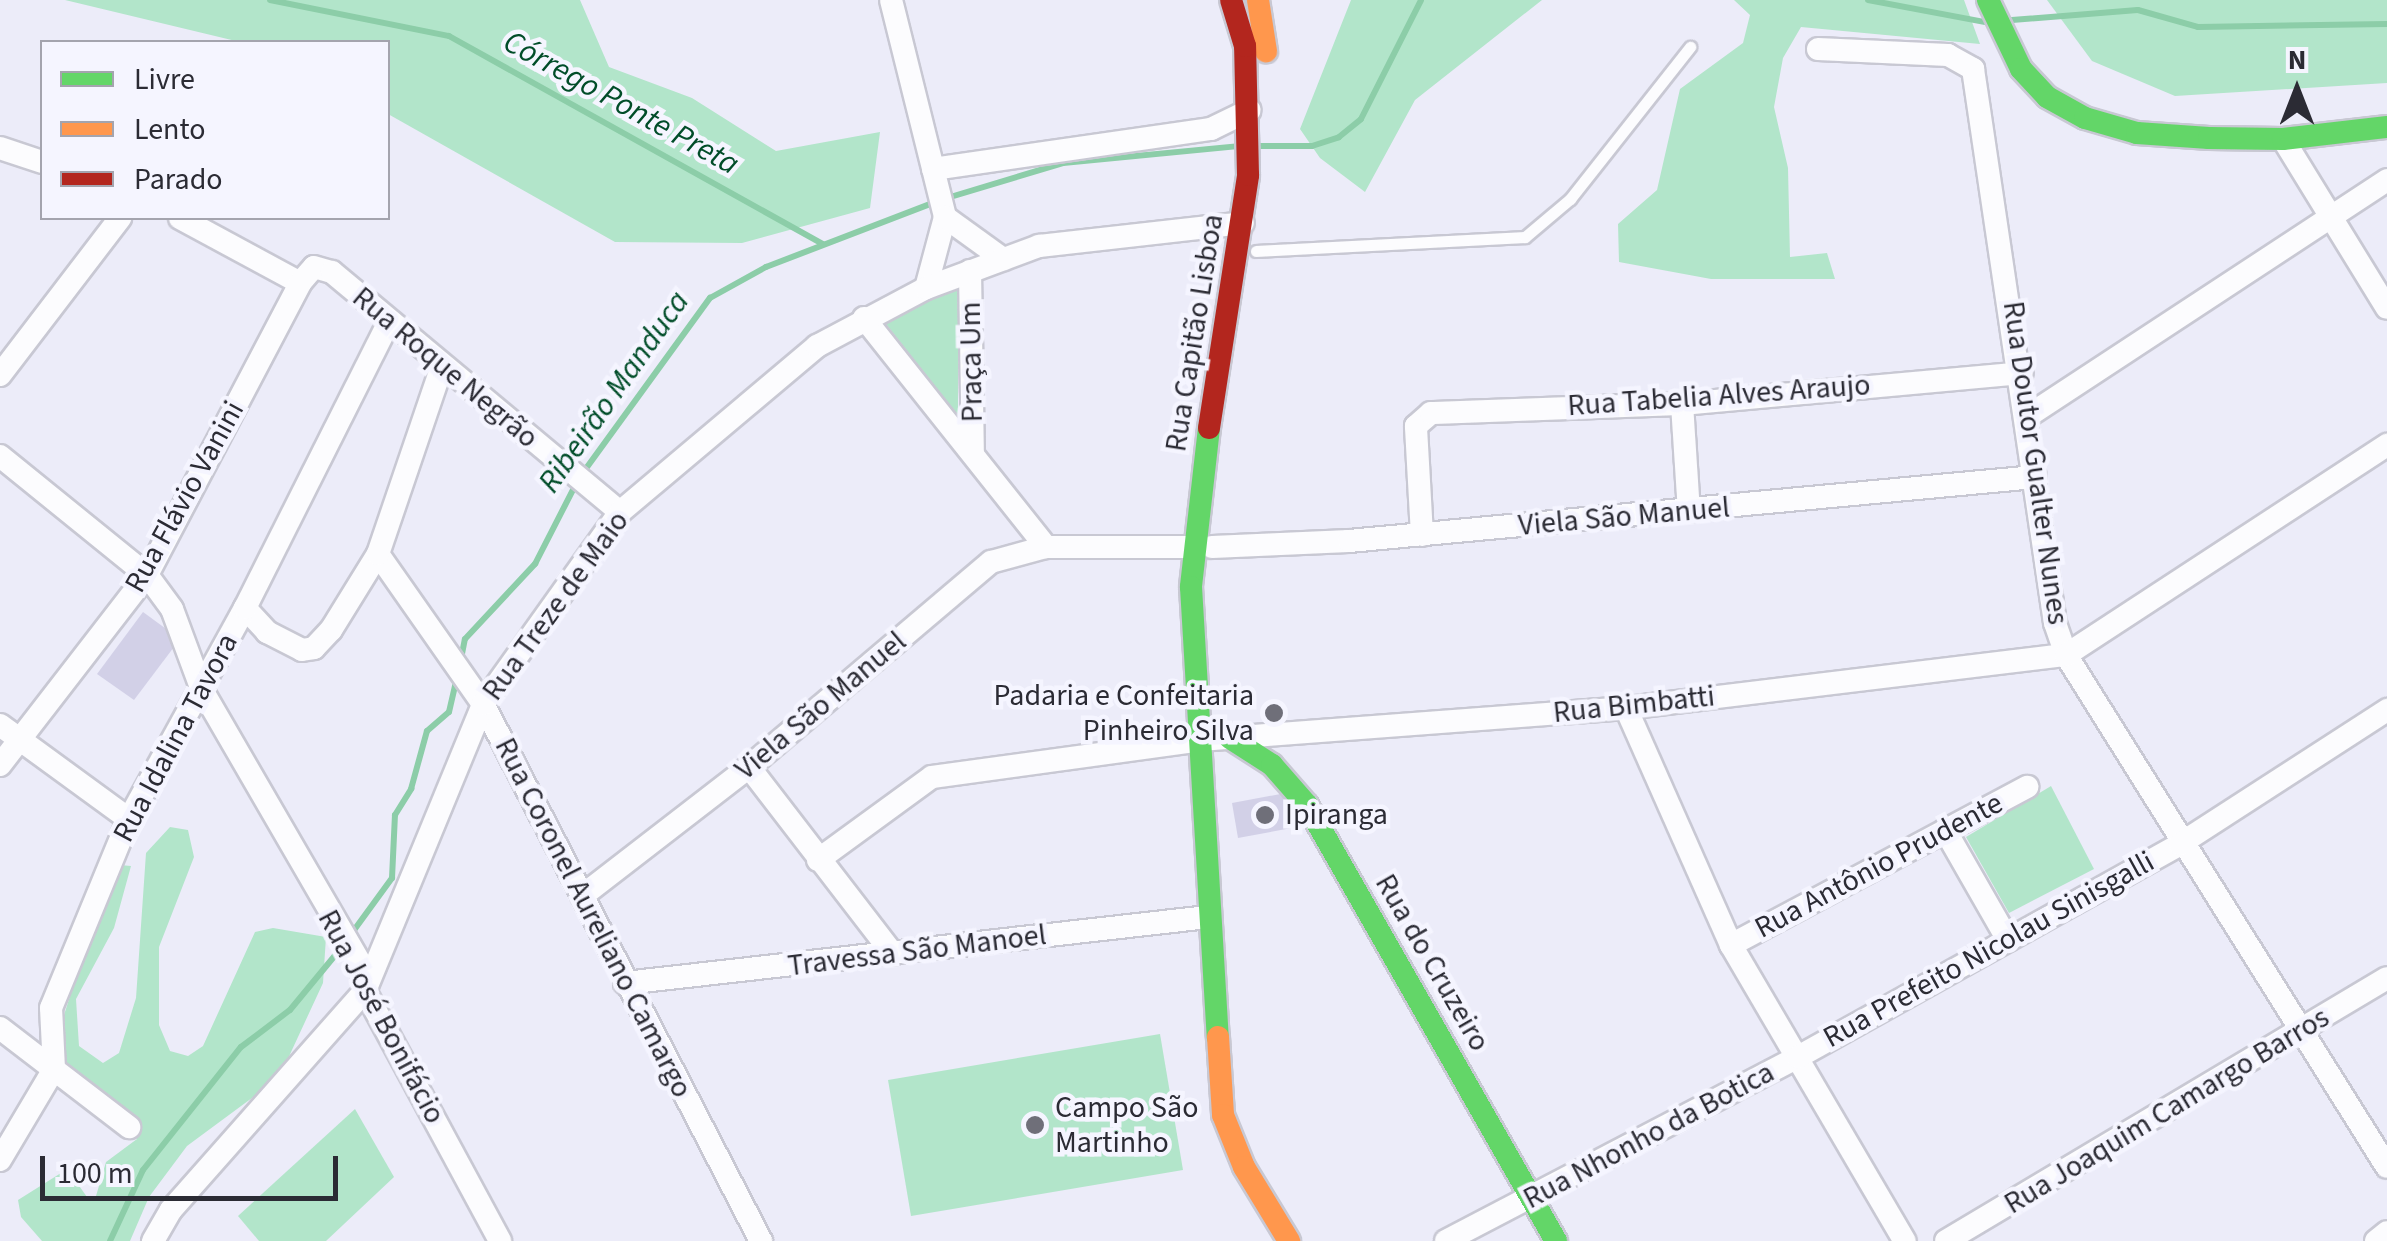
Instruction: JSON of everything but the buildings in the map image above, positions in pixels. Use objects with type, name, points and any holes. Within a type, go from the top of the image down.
[{"type":"street","points":[[891,0],[944,214],[926,288]]},
{"type":"street","name":"Rua Capitão Lisboa","points":[[1201,547],[1256,250],[1256,125],[1245,46],[1231,0]]},
{"type":"street","name":"Rua Capitão Lisboa","points":[[1256,125],[1271,101],[1258,0]]},
{"type":"street","points":[[1988,0],[2013,33],[2046,96],[2085,118],[2137,132],[2283,138],[2387,127]]},
{"type":"street","points":[[2011,0],[2013,33],[2067,81],[2130,104],[2275,116],[2387,102]]},
{"type":"street","name":"Rua Doutor Gualter Nunes","points":[[1818,49],[1948,55],[1973,70],[2022,373],[2055,623],[2066,656],[2180,844],[2387,1167]]},
{"type":"street","points":[[935,178],[1211,129],[1256,125]]},
{"type":"street","points":[[2283,138],[2387,308]]},
{"type":"street","points":[[0,148],[40,161]]},
{"type":"street","name":"Rua Capitão Lisboa","points":[[1256,176],[1243,222],[1201,547],[1198,675],[1208,917],[1223,1114],[1244,1168],[1289,1241]]},
{"type":"street","points":[[2028,416],[2387,180]]},
{"type":"street","points":[[944,214],[1002,258]]},
{"type":"street","points":[[0,374],[118,220]]},
{"type":"street","name":"Rua Roque Negrão","points":[[184,220],[307,275],[332,272],[441,369],[620,512]]},
{"type":"street","name":"Rua Treze de Maio","points":[[154,1241],[171,1210],[365,990],[482,704],[620,512],[744,402],[864,318],[926,288],[1002,258],[1091,236],[1243,222]]},
{"type":"street","name":"Praça Um","points":[[970,271],[973,453]]},
{"type":"street","name":"Rua Flávio Vanini","points":[[0,765],[148,576],[307,275]]},
{"type":"street","points":[[864,318],[1046,547]]},
{"type":"street","name":"Rua Idalina Tavora","points":[[54,1069],[51,1008],[129,820],[246,608],[388,324]]},
{"type":"street","points":[[246,608],[285,644],[314,648],[378,554],[441,369]]},
{"type":"street","name":"Rua Tabelia Alves Araujo","points":[[1422,535],[1418,419],[1431,413],[1682,404],[2022,373]]},
{"type":"street","points":[[1682,404],[1689,511]]},
{"type":"street","points":[[2066,656],[2387,444]]},
{"type":"street","name":"Rua José Bonifácio","points":[[0,456],[148,576],[187,635],[202,690],[325,909],[360,963],[365,990],[500,1241]]},
{"type":"street","name":"Viela São Manuel","points":[[582,896],[749,767],[991,562],[1046,547],[1201,547],[1422,535],[2035,477]]},
{"type":"street","name":"Rua Coronel Aureliano Camargo","points":[[378,554],[482,704],[760,1241]]},
{"type":"street","name":"Rua Bimbatti","points":[[818,860],[932,778],[1201,740],[1626,708],[2066,656]]},
{"type":"street","points":[[1626,708],[1731,945],[1905,1241]]},
{"type":"street","name":"Rua Prefeito Nicolau Sinisgalli","points":[[1798,1057],[2180,844],[2387,710]]},
{"type":"street","points":[[0,725],[129,820]]},
{"type":"street","name":"Rua do Cruzeiro","points":[[1230,738],[1272,765],[1307,805],[1556,1241]]},
{"type":"street","points":[[749,767],[893,954]]},
{"type":"street","name":"Rua Antônio Prudente","points":[[1731,945],[2027,787]]},
{"type":"street","points":[[1945,830],[2008,940]]},
{"type":"street","name":"Travessa São Manoel","points":[[625,983],[1208,917]]},
{"type":"street","name":"Rua Joaquim Camargo Barros","points":[[1946,1241],[2304,1032],[2387,978]]},
{"type":"street","points":[[0,1028],[129,1127]]},
{"type":"street","name":"Rua Nhonho da Botica","points":[[1446,1241],[1798,1057]]},
{"type":"street","points":[[0,1160],[54,1069]]},
{"type":"street","points":[[2376,1241],[2387,1232]]},
{"type":"lane","points":[[1256,250],[1525,237],[1570,199],[1690,47]]},
{"type":"green space","points":[[65,0],[580,0],[609,67],[692,98],[776,151],[880,132],[870,208],[742,243],[615,242],[390,115],[390,40],[232,40]]},
{"type":"green space","points":[[1351,0],[1542,0],[1415,100],[1365,192],[1320,158],[1300,129]]},
{"type":"green space","points":[[1734,0],[1964,0],[1980,44],[1801,27],[1783,58],[1774,107],[1788,168],[1790,257],[1827,253],[1835,279],[1711,279],[1619,262],[1618,224],[1657,190],[1680,89],[1743,43],[1750,15]]},
{"type":"green space","points":[[2047,0],[2387,0],[2387,83],[2175,96],[2092,61]]},
{"type":"green space","points":[[958,287],[958,416],[882,319]]},
{"type":"green space","points":[[2051,786],[2094,869],[2009,913],[1966,837]]},
{"type":"green space","points":[[170,827],[188,830],[194,857],[159,947],[159,1025],[170,1051],[188,1056],[203,1046],[255,932],[273,928],[326,937],[323,983],[279,1078],[187,1146],[149,1197],[130,1241],[42,1241],[21,1217],[18,1200],[61,1173],[70,1173],[87,1197],[96,1196],[106,1162],[137,1139],[124,1116],[65,1070],[57,1037],[107,880],[120,865],[131,866],[114,928],[76,999],[79,1046],[103,1063],[119,1053],[136,998],[146,853]]},
{"type":"green space","name":"Campo São Martinho","points":[[1160,1034],[1183,1170],[911,1216],[888,1080]]},
{"type":"green space","points":[[355,1109],[394,1177],[326,1241],[259,1241],[238,1216]]},
{"type":"waterway","name":"Córrego Ponte Preta","points":[[270,0],[449,36],[823,244]]},
{"type":"waterway","name":"Ribeirão Manduca","points":[[1256,146],[1312,146],[1339,137],[1361,119],[1421,0]]},
{"type":"waterway","name":"Ribeirão Manduca","points":[[1868,0],[1984,22]]},
{"type":"waterway","name":"Ribeirão Manduca","points":[[2012,20],[2138,10],[2198,27],[2387,24]]},
{"type":"waterway","name":"Ribeirão Manduca","points":[[947,198],[1063,163],[1238,146]]},
{"type":"waterway","name":"Ribeirão Manduca","points":[[582,474],[710,298],[766,267],[935,202]]},
{"type":"waterway","name":"Ribeirão Manduca","points":[[461,659],[465,639],[535,564],[576,484]]},
{"type":"waterway","name":"Ribeirão Manduca","points":[[349,937],[392,878],[395,815],[411,789],[427,731],[449,712],[457,676]]},
{"type":"waterway","name":"Ribeirão Manduca","points":[[110,1241],[143,1170],[241,1047],[290,1010],[342,947]]},
{"type":"traffic: fast","points":[[1988,0],[2021,69],[2047,97],[2085,118],[2137,133],[2209,138],[2283,139],[2387,127]]},
{"type":"traffic: fast","points":[[1209,428],[1191,587],[1218,1037]]},
{"type":"traffic: fast","points":[[1230,738],[1272,765],[1307,805],[1556,1241]]},
{"type":"traffic: slow","points":[[1258,0],[1266,51]]},
{"type":"traffic: slow","points":[[1218,1037],[1223,1115],[1244,1167],[1289,1241]]},
{"type":"traffic: jam","points":[[1209,428],[1248,175],[1245,46],[1231,0]]},
{"type":"place","name":"Padaria e Confeitaria Pinheiro Silva","points":[[1274,713]]},
{"type":"place","name":"Ipiranga","points":[[1265,815]]},
{"type":"place","name":"Campo São Martinho","points":[[1035,1125]]}]
